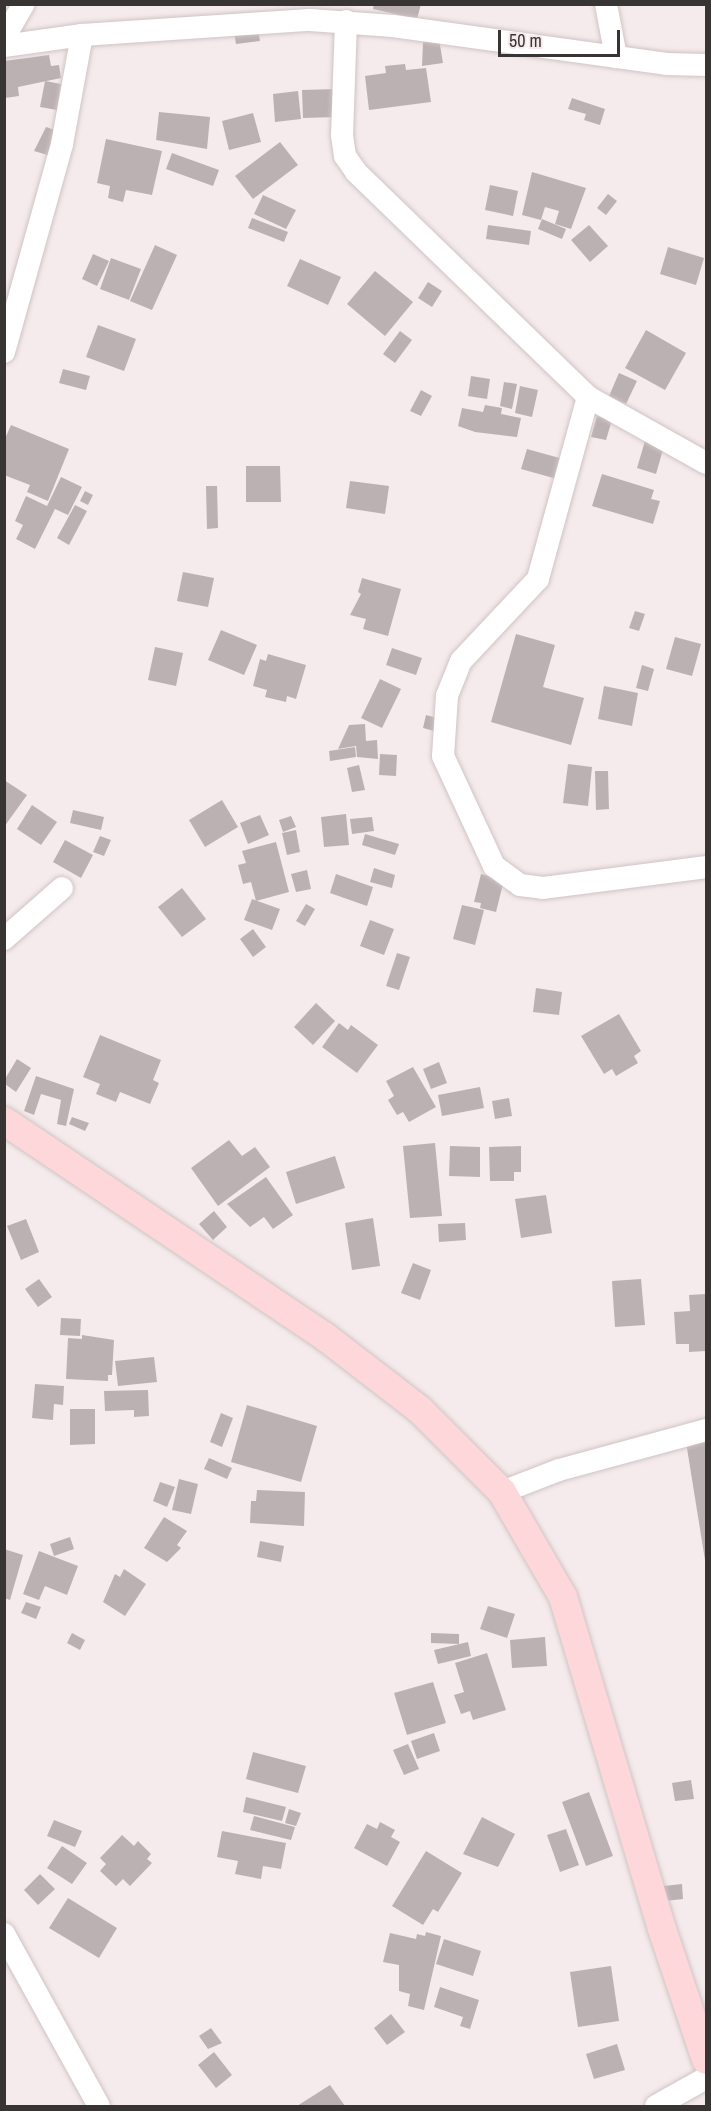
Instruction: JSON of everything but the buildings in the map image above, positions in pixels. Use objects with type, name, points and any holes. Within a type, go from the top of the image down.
[{"type":"main road","points":[[4,1121],[324,1336],[420,1410],[502,1492],[564,1597],[659,1918],[706,2060]]},
{"type":"street","points":[[4,38],[24,4]]},
{"type":"street","points":[[606,4],[616,57]]},
{"type":"street","points":[[4,46],[82,35],[310,20],[346,21],[616,57],[706,65]]},
{"type":"street","points":[[346,21],[345,156],[588,397],[706,463]]},
{"type":"street","points":[[4,352],[62,144],[82,35]]},
{"type":"street","points":[[588,397],[538,579],[461,661],[447,696],[443,756],[494,866],[520,885],[543,888],[706,867]]},
{"type":"street","points":[[4,939],[62,888]]},
{"type":"street","points":[[502,1492],[559,1470],[706,1430]]},
{"type":"street","points":[[4,1934],[99,2106]]},
{"type":"street","points":[[657,2106],[706,2078]]}]
